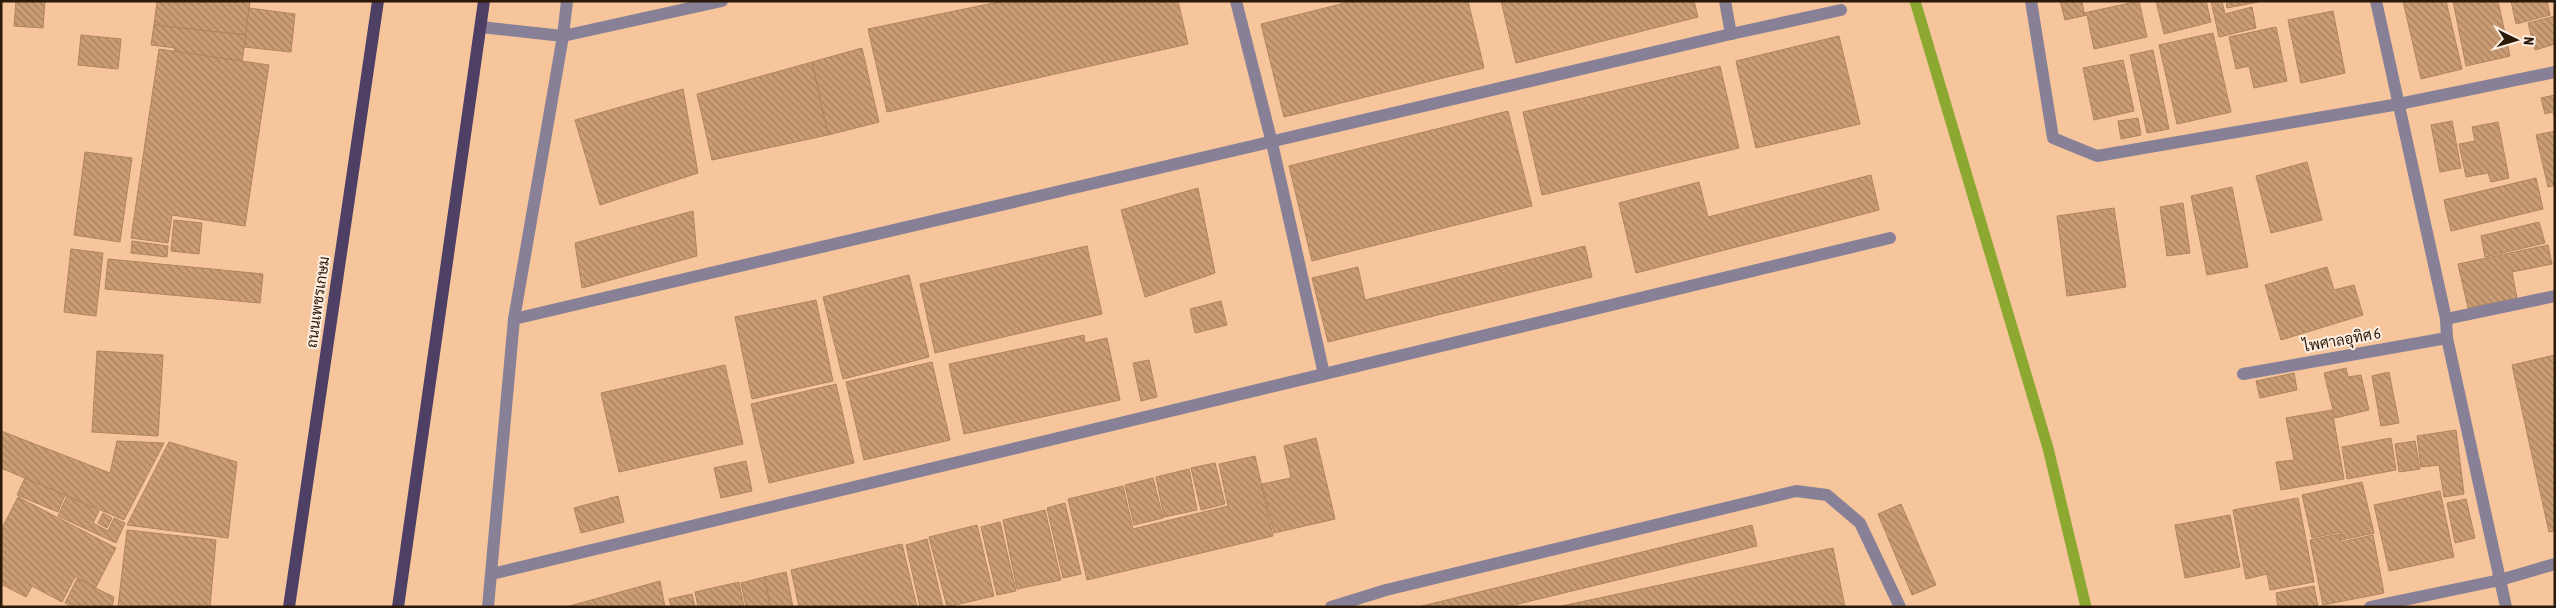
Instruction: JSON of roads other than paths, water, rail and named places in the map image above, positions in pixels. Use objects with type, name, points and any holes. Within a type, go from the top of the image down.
[{"type":"main road","name":"ถนนเพชรเกษม","points":[[289,607],[378,1]]},
{"type":"main road","points":[[398,607],[484,1]]},
{"type":"street","points":[[488,607],[514,319],[564,36],[567,1]]},
{"type":"street","points":[[481,27],[564,36],[722,1]]},
{"type":"street","points":[[1236,1],[1272,142],[1324,374]]},
{"type":"street","points":[[1725,1],[1731,34]]},
{"type":"street","points":[[2032,1],[2053,138],[2097,156],[2399,104],[2555,72]]},
{"type":"street","points":[[2376,1],[2446,319],[2446,338],[2506,607]]},
{"type":"street","points":[[514,319],[1731,34],[1841,10]]},
{"type":"street","points":[[492,574],[1890,238]]},
{"type":"street","points":[[2446,319],[2555,296]]},
{"type":"street","name":"ไพศาลอุทิศ 6","points":[[2243,374],[2446,338]]},
{"type":"street","points":[[1331,607],[1395,587],[1796,491],[1828,495],[1860,524],[1900,607]]},
{"type":"street","points":[[2370,607],[2500,580],[2555,564]]},
{"type":"waterway","points":[[1915,1],[2048,448],[2086,607]]}]
